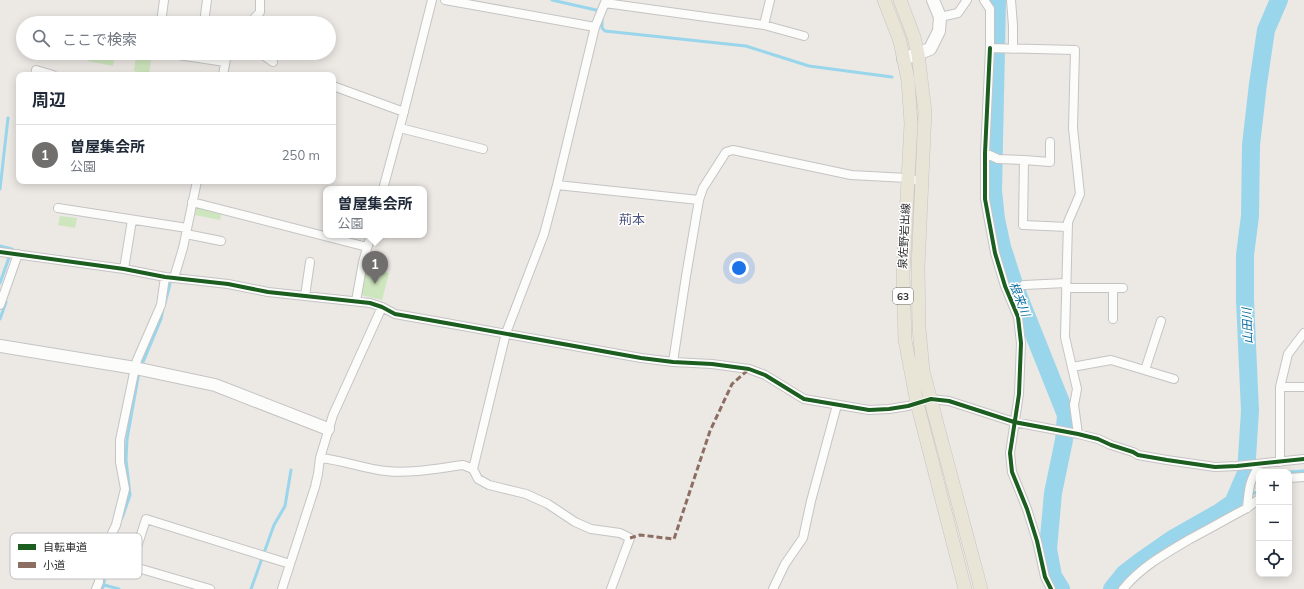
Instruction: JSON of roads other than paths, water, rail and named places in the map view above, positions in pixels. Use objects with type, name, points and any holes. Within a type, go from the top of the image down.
[{"type":"main road","name":"泉佐野岩出線","points":[[884,0],[900,41],[908,80],[911,123],[903,275],[905,340],[917,403],[965,589]]},
{"type":"main road","name":"泉佐野岩出線","points":[[900,0],[914,37],[918,54],[925,112],[918,267],[919,328],[923,371],[981,589]]},
{"type":"street","points":[[162,16],[164,0]]},
{"type":"street","points":[[205,16],[207,0]]},
{"type":"street","points":[[256,16],[260,12],[260,0]]},
{"type":"street","points":[[384,186],[432,0]]},
{"type":"street","points":[[445,0],[595,27]]},
{"type":"street","points":[[764,25],[770,0]]},
{"type":"street","points":[[903,58],[930,50],[939,31],[940,18],[933,0]]},
{"type":"street","points":[[940,18],[958,13],[967,0]]},
{"type":"street","points":[[984,0],[990,9],[990,48],[985,153],[985,199],[995,253],[1005,286],[1018,317],[1020,344],[1019,394],[1010,453],[1012,472],[1027,509],[1037,541],[1045,577],[1051,589]]},
{"type":"street","points":[[1011,0],[1013,48]]},
{"type":"street","points":[[611,589],[630,538],[620,533],[591,529],[575,522],[548,504],[526,494],[489,485],[478,479],[473,469],[506,334],[544,234],[558,185],[595,27],[603,8],[764,25],[804,36]]},
{"type":"street","points":[[990,48],[1075,50],[1073,128],[1080,194],[1068,222],[1065,337],[1077,389],[1074,405],[1075,433]]},
{"type":"street","points":[[217,60],[225,62],[223,72]]},
{"type":"street","points":[[36,70],[43,72]]},
{"type":"street","points":[[336,87],[404,112]]},
{"type":"street","points":[[400,128],[483,149]]},
{"type":"street","points":[[985,153],[998,159],[1050,162],[1050,142]]},
{"type":"street","points":[[673,362],[699,200],[704,188],[726,152],[733,150],[851,175],[907,178],[922,182]]},
{"type":"street","points":[[1024,160],[1023,225],[1068,227]]},
{"type":"street","points":[[174,278],[196,184]]},
{"type":"street","points":[[558,185],[699,200]]},
{"type":"street","points":[[192,202],[323,235]]},
{"type":"street","points":[[58,208],[132,220],[186,231],[221,241]]},
{"type":"street","points":[[124,269],[132,220]]},
{"type":"street","points":[[333,238],[368,247]]},
{"type":"street","points":[[356,301],[363,262],[370,238]]},
{"type":"street","points":[[0,252],[124,269],[165,277],[228,284],[268,292],[356,301],[382,307],[395,314],[641,358],[673,362],[712,364],[749,370],[765,375],[804,399],[837,405],[869,410],[889,409],[931,399],[949,401],[1014,422],[1075,433],[1098,439],[1138,455],[1215,467],[1304,459]]},
{"type":"street","points":[[0,305],[18,254]]},
{"type":"street","points":[[305,296],[310,262]]},
{"type":"street","points":[[112,533],[116,525],[125,489],[120,462],[120,440],[137,360],[160,305],[165,277]]},
{"type":"street","points":[[1024,285],[1123,288]]},
{"type":"street","points":[[1113,288],[1113,319]]},
{"type":"street","points":[[282,589],[315,486],[320,458],[328,429],[382,307]]},
{"type":"street","points":[[1146,370],[1161,321]]},
{"type":"street","points":[[1280,462],[1280,387],[1288,354],[1301,340],[1304,333]]},
{"type":"street","points":[[0,346],[135,368],[216,385],[328,429]]},
{"type":"street","points":[[1072,366],[1112,360],[1174,379]]},
{"type":"street","points":[[1280,387],[1304,387]]},
{"type":"street","points":[[773,589],[785,564],[803,538],[811,501],[837,405]]},
{"type":"street","points":[[320,458],[333,459],[385,471],[398,472],[463,465],[473,469]]},
{"type":"street","points":[[1247,508],[1251,479],[1257,464]]},
{"type":"street","points":[[1292,478],[1304,477]]},
{"type":"street","points":[[1123,589],[1131,579],[1169,551],[1247,508],[1256,501]]},
{"type":"street","points":[[142,533],[146,519],[290,564]]},
{"type":"street","points":[[142,569],[210,589]]},
{"type":"street","points":[[96,589],[100,582],[100,579]]},
{"type":"waterway","points":[[552,0],[596,10],[602,17],[602,28],[605,31],[746,46],[809,66],[892,77]]},
{"type":"waterway","name":"根来川","points":[[997,0],[993,191],[996,219],[1002,247],[1015,287],[1066,415],[1064,440],[1053,493],[1048,549],[1053,576],[1061,589]]},
{"type":"waterway","name":"山田川","points":[[1112,589],[1124,574],[1141,561],[1174,538],[1233,503],[1246,473],[1250,411],[1245,300],[1245,255],[1250,216],[1251,145],[1266,30],[1279,0]]},
{"type":"waterway","points":[[0,189],[8,118]]},
{"type":"waterway","points":[[0,246],[12,249],[0,283]]},
{"type":"waterway","points":[[165,303],[170,284]]},
{"type":"waterway","points":[[0,319],[6,302],[2,300]]},
{"type":"waterway","points":[[141,367],[161,319],[163,309]]},
{"type":"waterway","points":[[122,518],[130,495],[126,460],[127,439],[139,372]]},
{"type":"waterway","points":[[251,589],[274,525],[285,506],[291,470]]},
{"type":"waterway","points":[[1292,472],[1304,471]]},
{"type":"waterway","points":[[1233,503],[1256,492]]},
{"type":"waterway","points":[[102,589],[104,579]]},
{"type":"waterway","points":[[104,585],[119,589]]},
{"type":"place","name":"曽屋集会所","points":[[375,284]]},
{"type":"district","name":"荊本","points":[[632,219]]}]
